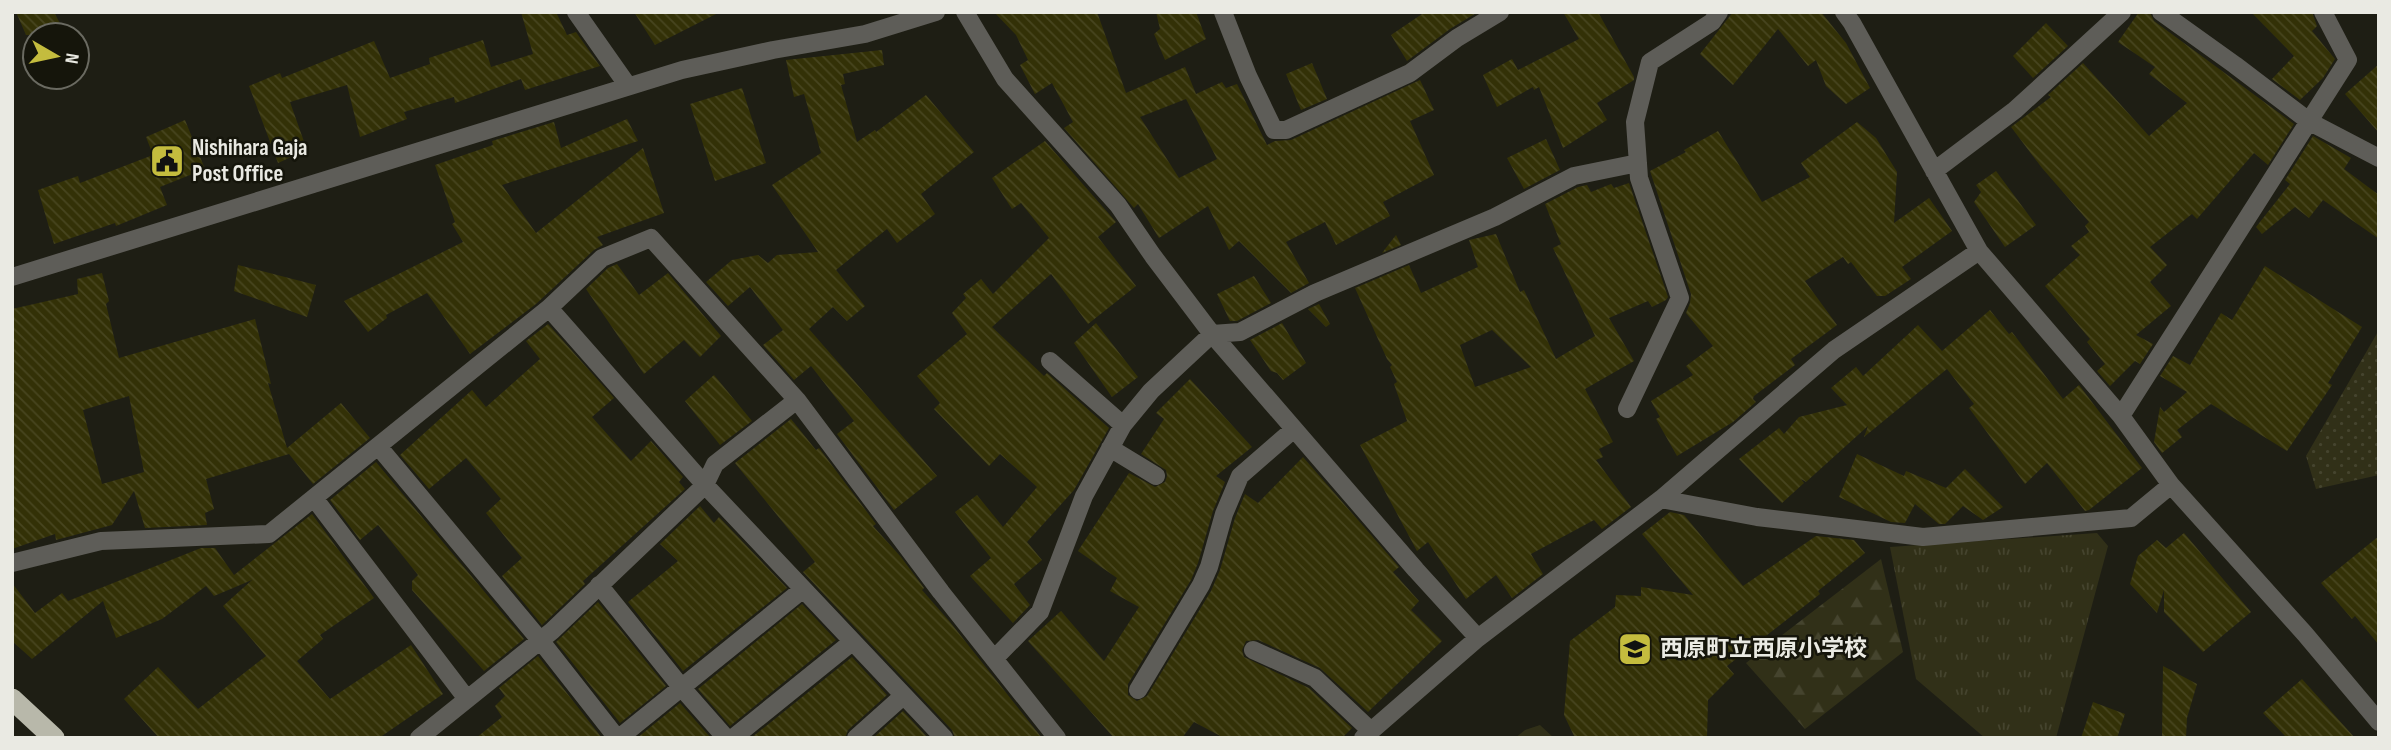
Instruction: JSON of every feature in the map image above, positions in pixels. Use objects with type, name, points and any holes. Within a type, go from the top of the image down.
[{"type":"highway","points":[[12,699],[54,738]]},
{"type":"street","points":[[576,12],[628,86]]},
{"type":"street","points":[[12,277],[682,69],[865,34],[936,12]]},
{"type":"street","points":[[965,12],[1005,79],[1118,205],[1212,334],[1478,638]]},
{"type":"street","points":[[1223,12],[1248,76],[1274,130],[1286,130],[1409,73],[1457,38],[1500,12]]},
{"type":"street","points":[[1628,409],[1680,298],[1639,178],[1635,122],[1650,62],[1712,22],[1720,12]]},
{"type":"street","points":[[1844,12],[1979,251],[2121,416],[2171,485],[2305,634],[2379,722]]},
{"type":"street","points":[[1934,171],[2015,110],[2122,12]]},
{"type":"street","points":[[2161,12],[2309,122],[2379,158]]},
{"type":"street","points":[[2121,416],[2348,60],[2323,12]]},
{"type":"street","points":[[994,659],[1040,612],[1084,496],[1123,425],[1152,391],[1212,334],[1240,332],[1315,293],[1495,217],[1574,176],[1638,163]]},
{"type":"street","points":[[12,563],[101,541],[270,534],[549,308],[602,258],[651,238],[797,400],[941,592],[1058,738]]},
{"type":"street","points":[[1253,650],[1315,678],[1366,734],[1478,638],[1661,499],[1834,350],[1979,251]]},
{"type":"street","points":[[549,308],[705,485],[944,738]]},
{"type":"street","points":[[1050,361],[1123,425]]},
{"type":"street","points":[[419,738],[540,640],[705,485],[715,464],[797,400]]},
{"type":"street","points":[[1138,690],[1201,585],[1224,514],[1240,476],[1294,429]]},
{"type":"street","points":[[378,446],[618,738],[803,590]]},
{"type":"street","points":[[1110,448],[1156,477]]},
{"type":"street","points":[[1661,499],[1757,517],[1923,537],[2131,518],[2171,485]]},
{"type":"street","points":[[314,498],[467,699]]},
{"type":"street","points":[[599,585],[726,738]]},
{"type":"street","points":[[733,738],[852,642]]},
{"type":"street","points":[[856,738],[903,696]]},
{"type":"green space","points":[[2379,330],[2379,475],[2316,489],[2306,456]]},
{"type":"green space","points":[[2097,533],[2108,546],[2056,738],[1985,738],[1916,679],[1890,547]]},
{"type":"green space","points":[[1881,559],[1903,652],[1805,729],[1746,663]]},
{"type":"green space","points":[[1540,725],[1554,738],[1515,738],[1525,730]]},
{"type":"building","points":[[16,12],[54,12],[59,21],[21,21],[21,24]]},
{"type":"building","points":[[521,12],[556,12],[567,35],[576,32],[600,66],[525,90],[521,79],[455,103],[454,97],[404,112],[407,119],[360,137],[347,85],[290,102],[307,150],[278,163],[249,86],[280,73],[282,78],[374,41],[390,78],[430,64],[429,58],[483,40],[491,67],[533,54]]},
{"type":"building","points":[[634,12],[720,12],[655,45]]},
{"type":"building","points":[[994,12],[1097,12],[1126,93],[1185,67],[1196,94],[1222,82],[1226,88],[1237,84],[1267,145],[1275,141],[1291,140],[1420,80],[1434,110],[1410,121],[1434,175],[1383,202],[1390,216],[1336,245],[1325,222],[1286,242],[1309,283],[1291,293],[1239,241],[1229,250],[1208,206],[1159,238],[1138,204],[1134,208],[1064,128],[1073,122],[1052,83],[1035,94],[1020,65],[1028,60],[1016,35]],"holes":[[[1186,99],[1217,159],[1179,178],[1140,117]]]},
{"type":"building","points":[[1156,12],[1196,12],[1206,39],[1165,60],[1154,34],[1160,29]]},
{"type":"building","points":[[1425,12],[1478,12],[1407,61],[1391,35]]},
{"type":"building","points":[[1563,12],[1598,12],[1634,80],[1597,103],[1607,120],[1563,148],[1539,87],[1534,90],[1533,87],[1497,107],[1483,75],[1512,59],[1518,70],[1579,39]]},
{"type":"building","points":[[1733,12],[1821,12],[1846,43],[1870,88],[1846,104],[1826,86],[1816,60],[1808,66],[1778,29],[1733,85],[1700,54]]},
{"type":"building","points":[[2139,12],[2150,13],[2154,21],[2294,124],[2268,165],[2254,153],[2197,219],[2192,214],[2150,247],[2167,265],[2150,282],[2171,306],[2136,335],[2153,344],[2140,364],[2135,361],[2110,386],[2097,371],[2105,364],[2087,342],[2090,339],[2045,286],[2080,255],[2071,246],[2089,232],[2085,226],[2089,222],[2011,127],[2051,97],[2048,95],[2083,63],[2149,136],[2187,103],[2149,74],[2155,67],[2118,42]]},
{"type":"building","points":[[2251,12],[2312,12],[2317,26],[2312,31],[2335,59],[2323,78],[2300,100],[2272,79],[2294,56]]},
{"type":"building","points":[[2046,23],[2068,46],[2033,78],[2013,56]]},
{"type":"building","points":[[882,50],[884,65],[843,74],[845,84],[841,85],[857,142],[875,130],[876,132],[926,95],[974,152],[921,194],[935,214],[897,243],[887,229],[836,270],[865,306],[847,321],[833,307],[809,329],[937,476],[894,510],[837,434],[854,421],[811,366],[794,380],[763,345],[783,330],[750,287],[728,306],[706,282],[732,260],[758,255],[768,263],[777,255],[818,252],[772,185],[821,153],[804,94],[794,97],[786,60]]},
{"type":"building","points":[[1312,63],[1327,99],[1301,110],[1286,74]]},
{"type":"building","points":[[2379,64],[2379,133],[2345,94]]},
{"type":"building","points":[[742,88],[766,163],[715,181],[690,104]]},
{"type":"building","points":[[627,119],[638,141],[502,185],[536,233],[643,148],[664,213],[597,237],[603,245],[594,250],[536,304],[470,354],[427,293],[386,315],[387,318],[368,332],[344,301],[463,242],[452,224],[455,222],[435,165],[493,145],[492,141],[554,122],[561,148]]},
{"type":"building","points":[[185,120],[205,169],[160,187],[167,205],[116,226],[115,223],[54,244],[38,190],[78,176],[80,183],[153,155],[146,137]]},
{"type":"building","points":[[1857,122],[1876,138],[1897,172],[1894,223],[1929,198],[1952,231],[1902,267],[1911,279],[1885,296],[1877,296],[1851,262],[1848,264],[1843,257],[1805,281],[1837,325],[1791,359],[1795,365],[1754,396],[1756,402],[1733,422],[1677,456],[1656,419],[1660,417],[1651,401],[1693,375],[1686,366],[1713,346],[1686,313],[1691,294],[1650,171],[1718,131],[1762,202],[1810,177],[1801,163]]},
{"type":"building","points":[[2313,136],[2351,158],[2344,169],[2379,195],[2379,239],[2323,200],[2309,218],[2295,207],[2262,234],[2256,227],[2290,184],[2285,180]]},
{"type":"building","points":[[1546,139],[1560,170],[1524,189],[1507,158]]},
{"type":"building","points":[[1045,141],[1116,222],[1098,237],[1136,286],[1088,324],[1051,274],[992,327],[1044,376],[1047,373],[1109,428],[1074,490],[1027,542],[1042,560],[1014,584],[1030,605],[1013,623],[970,576],[991,558],[955,512],[977,495],[1003,527],[1037,487],[1000,454],[989,466],[934,409],[940,403],[917,376],[967,334],[952,313],[966,298],[963,294],[981,279],[993,294],[1049,238],[1021,203],[1012,209],[992,178]]},
{"type":"building","points":[[1996,171],[2036,225],[2005,247],[1974,202],[1981,192],[1976,185]]},
{"type":"building","points":[[1629,183],[1668,297],[1652,307],[1648,301],[1609,318],[1634,361],[1585,389],[1613,442],[1599,449],[1603,457],[1596,460],[1631,507],[1602,529],[1594,520],[1531,554],[1543,574],[1512,598],[1496,575],[1466,599],[1428,542],[1417,551],[1360,445],[1407,421],[1394,384],[1397,382],[1390,367],[1392,365],[1355,288],[1409,265],[1421,293],[1478,267],[1469,240],[1496,234],[1520,292],[1524,290],[1556,359],[1595,336],[1553,248],[1561,244],[1545,204],[1578,187],[1587,185],[1591,192],[1611,184],[1614,188]],"holes":[[[1492,330],[1531,367],[1475,387],[1460,345]]]},
{"type":"building","points":[[1396,235],[1401,245],[1382,253]]},
{"type":"building","points":[[617,264],[639,295],[668,273],[721,336],[700,357],[684,340],[644,374],[586,289],[608,268]]},
{"type":"building","points":[[238,265],[316,285],[307,317],[234,291]]},
{"type":"building","points":[[2265,266],[2362,327],[2328,383],[2332,385],[2287,451],[2211,404],[2177,430],[2182,437],[2162,453],[2154,442],[2160,407],[2164,412],[2187,392],[2160,376],[2173,356],[2190,365],[2221,313],[2232,320]]},
{"type":"building","points":[[102,273],[109,301],[106,304],[119,358],[255,319],[271,384],[268,383],[287,448],[341,403],[370,438],[313,484],[289,454],[206,479],[214,509],[205,513],[207,525],[145,528],[134,491],[112,525],[56,540],[55,534],[12,549],[12,309],[78,294],[77,279]],"holes":[[[129,396],[144,472],[102,484],[83,410]]]},
{"type":"building","points":[[1254,276],[1271,303],[1237,321],[1230,321],[1217,294]]},
{"type":"building","points":[[1319,304],[1330,324],[1326,327],[1308,309]]},
{"type":"building","points":[[1990,310],[2009,334],[2012,332],[2063,399],[2079,385],[2142,468],[2089,510],[2085,511],[2047,463],[2025,484],[1969,408],[1974,404],[1947,369],[1864,437],[1868,426],[1806,482],[1801,479],[1804,483],[1782,503],[1739,459],[1779,428],[1784,434],[1799,417],[1847,405],[1831,388],[1856,367],[1863,376],[1918,325],[1942,351]]},
{"type":"building","points":[[1096,323],[1138,377],[1112,397],[1074,343]]},
{"type":"building","points":[[1282,323],[1306,363],[1283,380],[1271,371],[1250,340]]},
{"type":"building","points":[[548,324],[614,398],[592,417],[631,461],[651,441],[683,477],[679,482],[685,489],[583,581],[585,584],[542,625],[502,576],[522,558],[486,513],[501,499],[466,458],[429,489],[400,455],[472,390],[486,407],[540,359],[526,341]]},
{"type":"building","points":[[714,375],[752,421],[720,445],[685,401]]},
{"type":"building","points":[[1190,379],[1252,447],[1216,476],[1225,482],[1213,511],[1198,563],[1191,580],[1128,684],[1128,695],[1137,701],[1147,696],[1211,591],[1245,494],[1258,503],[1303,457],[1399,567],[1393,572],[1419,601],[1411,610],[1442,641],[1368,712],[1320,668],[1258,640],[1246,641],[1242,650],[1244,657],[1309,688],[1352,728],[1342,738],[1224,738],[1194,722],[1182,738],[1114,738],[1028,641],[1061,611],[1104,661],[1139,607],[1110,591],[1117,578],[1078,551],[1129,473],[1155,487],[1165,482],[1166,470],[1141,454],[1164,419],[1156,413]]},
{"type":"building","points":[[791,419],[816,450],[819,448],[876,524],[873,526],[924,588],[922,590],[1042,738],[955,738],[952,730],[803,572],[815,562],[735,463]]},
{"type":"building","points":[[1857,454],[1904,476],[1906,471],[1946,488],[1965,469],[2003,507],[1983,520],[1963,506],[1945,524],[1939,524],[1915,504],[1905,523],[1891,522],[1839,497]]},
{"type":"building","points":[[376,462],[524,639],[484,671],[412,590],[412,581],[418,575],[378,525],[360,540],[330,500]]},
{"type":"building","points":[[700,506],[714,523],[719,517],[787,588],[683,671],[628,602],[678,561],[660,544]]},
{"type":"building","points":[[1670,512],[1684,515],[1743,586],[1816,536],[1854,540],[1865,553],[1818,591],[1820,594],[1727,666],[1734,674],[1708,700],[1707,738],[1575,738],[1564,715],[1570,641],[1615,607],[1616,595],[1641,596],[1641,587],[1693,595],[1642,534]]},
{"type":"building","points":[[312,514],[374,598],[320,635],[323,639],[297,661],[330,699],[411,645],[443,694],[379,738],[159,738],[124,699],[158,667],[198,709],[266,656],[223,606],[252,580],[214,596],[206,586],[162,619],[116,638],[103,601],[32,659],[12,641],[12,583],[35,613],[62,593],[68,601],[201,548],[215,548],[234,575]]},
{"type":"building","points":[[2184,533],[2251,612],[2203,652],[2164,612],[2164,590],[2157,613],[2130,584],[2138,556],[2157,540],[2166,548]]},
{"type":"building","points":[[2379,536],[2379,645],[2355,616],[2352,619],[2321,583]]},
{"type":"building","points":[[598,602],[666,686],[620,723],[556,642]]},
{"type":"building","points":[[802,604],[836,640],[730,726],[698,689]]},
{"type":"building","points":[[538,656],[602,738],[476,738],[502,717],[495,706],[505,696],[499,688]]},
{"type":"building","points":[[852,657],[887,695],[848,730],[845,738],[751,738]]},
{"type":"building","points":[[2163,666],[2197,684],[2187,718],[2186,738],[2162,738]]},
{"type":"building","points":[[2302,679],[2355,738],[2287,738],[2263,713]]},
{"type":"building","points":[[2093,702],[2125,714],[2117,738],[2081,738]]},
{"type":"building","points":[[680,703],[711,738],[637,738]]},
{"type":"building","points":[[903,711],[928,738],[873,738]]},
{"type":"place","name":"Nishihara Gaja Post Office","points":[[167,161]]},
{"type":"place","name":"西原町立西原小学校","points":[[1635,649]]}]
